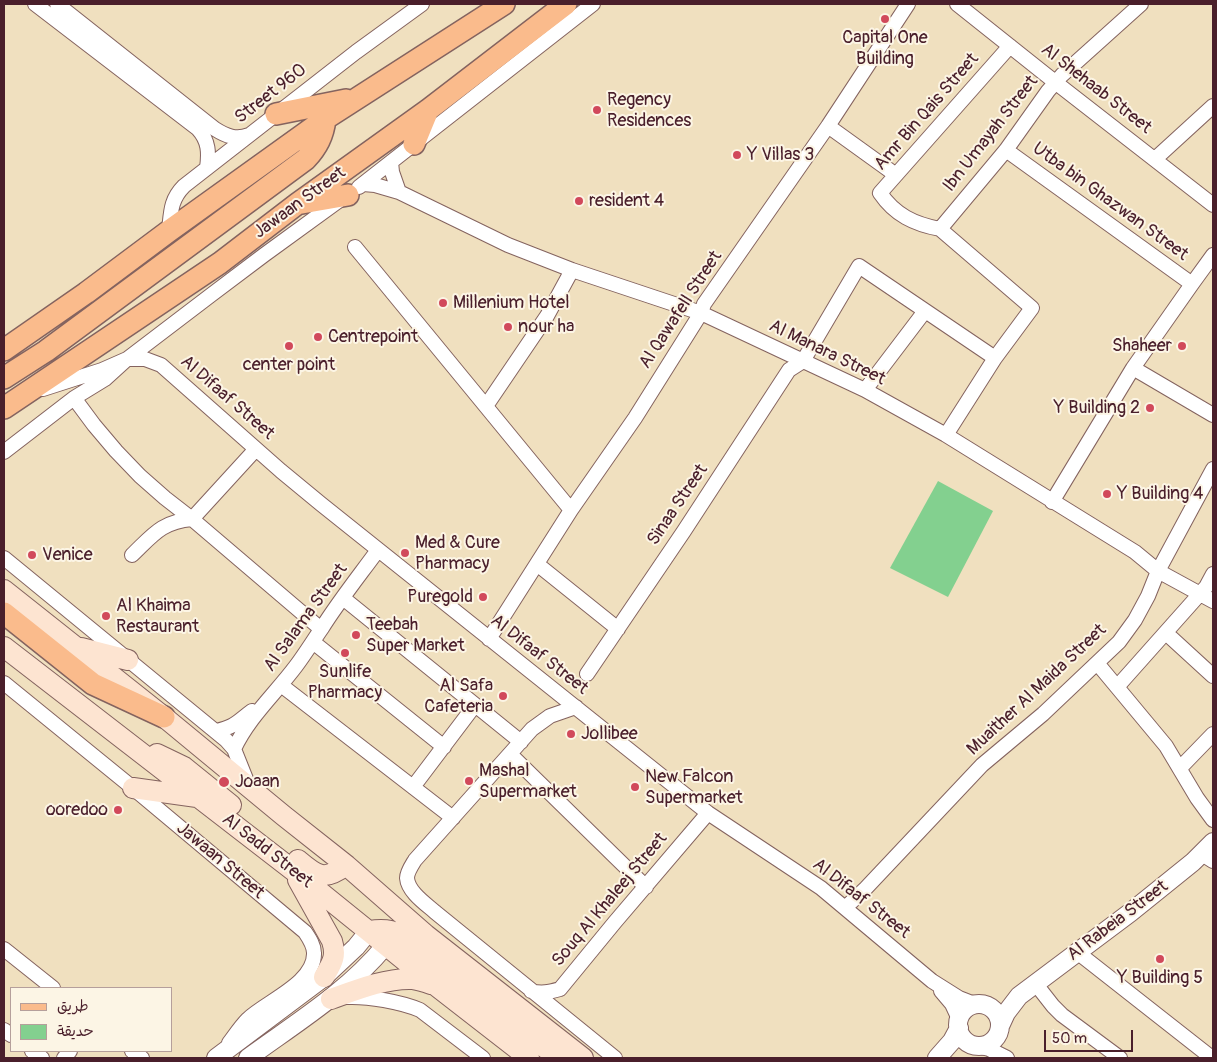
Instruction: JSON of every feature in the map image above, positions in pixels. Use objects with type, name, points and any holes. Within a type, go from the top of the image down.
[{"type":"main road","name":"Jawaan Street","points":[[4,408],[220,263],[297,204],[428,110],[566,4]]},
{"type":"main road","points":[[4,350],[86,294],[169,231],[325,119],[500,5]]},
{"type":"main road","points":[[276,114],[356,98]]},
{"type":"main road","points":[[414,144],[428,110]]},
{"type":"main road","points":[[4,378],[46,351],[306,158],[314,151],[320,141],[325,119]]},
{"type":"main road","points":[[297,204],[355,190]]},
{"type":"main road","points":[[4,590],[346,865],[433,940],[583,1058]]},
{"type":"main road","points":[[4,613],[93,684],[164,717]]},
{"type":"main road","name":"Al Sadd Street","points":[[4,647],[369,931],[388,938],[435,985],[529,1058]]},
{"type":"main road","points":[[75,647],[128,660]]},
{"type":"main road","points":[[125,740],[184,767],[310,870],[329,875],[346,865]]},
{"type":"main road","points":[[133,788],[199,797]]},
{"type":"main road","points":[[294,871],[335,950],[333,961],[324,977]]},
{"type":"main road","points":[[380,896],[388,938],[410,940],[558,1058]]},
{"type":"main road","points":[[331,998],[399,980],[413,979],[435,985]]},
{"type":"street","points":[[36,4],[198,129],[207,144],[209,154],[207,168]]},
{"type":"street","points":[[56,4],[215,129],[232,137],[242,138],[250,135]]},
{"type":"street","name":"Street 960","points":[[169,231],[172,204],[174,198],[184,186],[422,4]]},
{"type":"street","name":"Jawaan Street","points":[[4,452],[74,398],[105,379],[127,359],[264,255],[355,190],[593,4]]},
{"type":"street","name":"Al Qawafell Street","points":[[489,639],[571,510],[635,418],[701,313],[704,304],[828,126],[908,4]]},
{"type":"street","name":"Al Shehaab Street","points":[[956,4],[1213,205]]},
{"type":"street","name":"Ibn Umayah Street","points":[[940,229],[1006,150],[1048,91],[1062,75],[1140,4]]},
{"type":"street","name":"Amr Bin Qais Street","points":[[995,358],[1032,308],[940,229],[923,226],[895,211],[880,193],[1010,46]]},
{"type":"street","points":[[1155,159],[1213,106]]},
{"type":"street","points":[[828,126],[896,175]]},
{"type":"street","name":"Utba bin Ghazwan Street","points":[[1006,150],[1192,284]]},
{"type":"street","points":[[391,162],[392,172],[399,192]]},
{"type":"street","name":"Al Manara Street","points":[[355,190],[375,186],[399,192],[508,245],[572,270],[701,313],[865,390],[946,435],[1135,552],[1158,571],[1213,601]]},
{"type":"street","points":[[355,247],[571,510]]},
{"type":"street","points":[[1052,502],[1133,368],[1213,255]]},
{"type":"street","name":"Sinaa Street","points":[[587,674],[789,370],[803,361],[859,266],[925,311]]},
{"type":"street","points":[[486,406],[547,316],[572,270]]},
{"type":"street","points":[[865,390],[925,311],[995,358],[946,435]]},
{"type":"street","name":"Al Difaaf Street","points":[[127,359],[145,358],[160,365],[314,499],[708,813],[821,888],[932,981],[959,998],[979,1005]]},
{"type":"street","name":"Jawaan Street","points":[[28,393],[89,374],[127,359]]},
{"type":"street","points":[[1133,368],[1213,415]]},
{"type":"street","points":[[74,398],[94,425],[140,476],[321,629]]},
{"type":"street","points":[[132,555],[167,524],[179,520],[192,519],[256,448]]},
{"type":"street","name":"Muaither Al Maida Street","points":[[845,908],[873,881],[982,765],[1043,714],[1119,642],[1135,620],[1148,596],[1158,571],[1213,469]]},
{"type":"street","name":"Al Salama Street","points":[[234,749],[262,706],[281,685],[314,642],[321,629],[378,550]]},
{"type":"street","points":[[4,558],[216,731],[234,749],[249,787]]},
{"type":"street","points":[[537,564],[618,629]]},
{"type":"street","points":[[1117,687],[1206,587],[1213,574]]},
{"type":"street","points":[[343,598],[521,742]]},
{"type":"street","points":[[1166,632],[1213,676]]},
{"type":"street","points":[[314,642],[444,747]]},
{"type":"street","points":[[1097,663],[1158,736],[1213,820]]},
{"type":"street","name":"Jawaan Street","points":[[4,683],[305,932],[312,942],[315,952],[313,964],[308,973],[299,982],[248,1019],[216,1058]]},
{"type":"street","points":[[281,685],[452,818]]},
{"type":"street","points":[[413,787],[475,705]]},
{"type":"street","name":"Al Salama Street","points":[[216,731],[236,724],[249,713],[262,706]]},
{"type":"street","points":[[576,707],[550,716],[539,723],[415,860],[407,878],[410,888],[435,912],[615,1058]]},
{"type":"street","points":[[1180,768],[1213,734]]},
{"type":"street","points":[[510,754],[646,887]]},
{"type":"street","name":"Souq Al Khaleej Street","points":[[531,990],[540,993],[560,989],[708,813]]},
{"type":"street","name":"Al Rabeia Street","points":[[1000,1026],[1006,1012],[1019,996],[1193,862],[1210,852]]},
{"type":"street","points":[[216,1058],[324,977],[356,947],[369,931]]},
{"type":"street","points":[[248,1058],[331,998],[372,962],[388,938]]},
{"type":"street","points":[[4,949],[52,987]]},
{"type":"street","points":[[1078,952],[1212,1058]]},
{"type":"street","name":"Al Difaaf Street","points":[[932,981],[952,1004],[959,1024]]},
{"type":"street","points":[[1035,983],[1062,1015],[1120,1058]]},
{"type":"street","name":"Al Rabeia Street","points":[[979,1005],[998,1003],[1019,996]]},
{"type":"street","points":[[331,998],[357,997],[410,1006],[430,1017],[483,1058]]},
{"type":"street","points":[[979,1005],[988,1007],[995,1012],[999,1018],[1000,1026],[999,1033],[995,1039],[984,1046],[958,1049],[938,1058],[952,1041],[966,1009],[979,1005]]},
{"type":"street","points":[[959,1024],[963,1038],[974,1046],[989,1049],[1007,1058]]},
{"type":"green space","points":[[938,481],[993,511],[948,597],[890,568]]},
{"type":"place","name":"Capital One Building","points":[[885,19]]},
{"type":"place","name":"Regency Residences","points":[[597,110]]},
{"type":"place","name":"Y Villas 3","points":[[737,155]]},
{"type":"place","name":"resident 4","points":[[579,201]]},
{"type":"place","name":"Millenium Hotel","points":[[443,303]]},
{"type":"place","name":"nour ha","points":[[508,327]]},
{"type":"place","name":"Centrepoint","points":[[318,337]]},
{"type":"place","name":"center point","points":[[289,346]]},
{"type":"place","name":"Shaheer","points":[[1182,346]]},
{"type":"place","name":"Y Building 2","points":[[1150,408]]},
{"type":"place","name":"Y Building 4","points":[[1107,494]]},
{"type":"place","name":"Med & Cure Pharmacy","points":[[405,553]]},
{"type":"place","name":"Venice","points":[[32,555]]},
{"type":"place","name":"Puregold","points":[[483,597]]},
{"type":"place","name":"Al Khaima Restaurant","points":[[106,616]]},
{"type":"place","name":"Teebah Super Market","points":[[356,635]]},
{"type":"place","name":"Sunlife Pharmacy","points":[[345,653]]},
{"type":"place","name":"Al Safa Cafeteria","points":[[503,696]]},
{"type":"place","name":"Jollibee","points":[[571,734]]},
{"type":"place","name":"Mashal Supermarket","points":[[469,781]]},
{"type":"place","name":"Joaan","points":[[224,782]]},
{"type":"place","name":"New Falcon Supermarket","points":[[635,787]]},
{"type":"place","name":"ooredoo","points":[[118,810]]},
{"type":"place","name":"Y Building 5","points":[[1160,959]]}]
